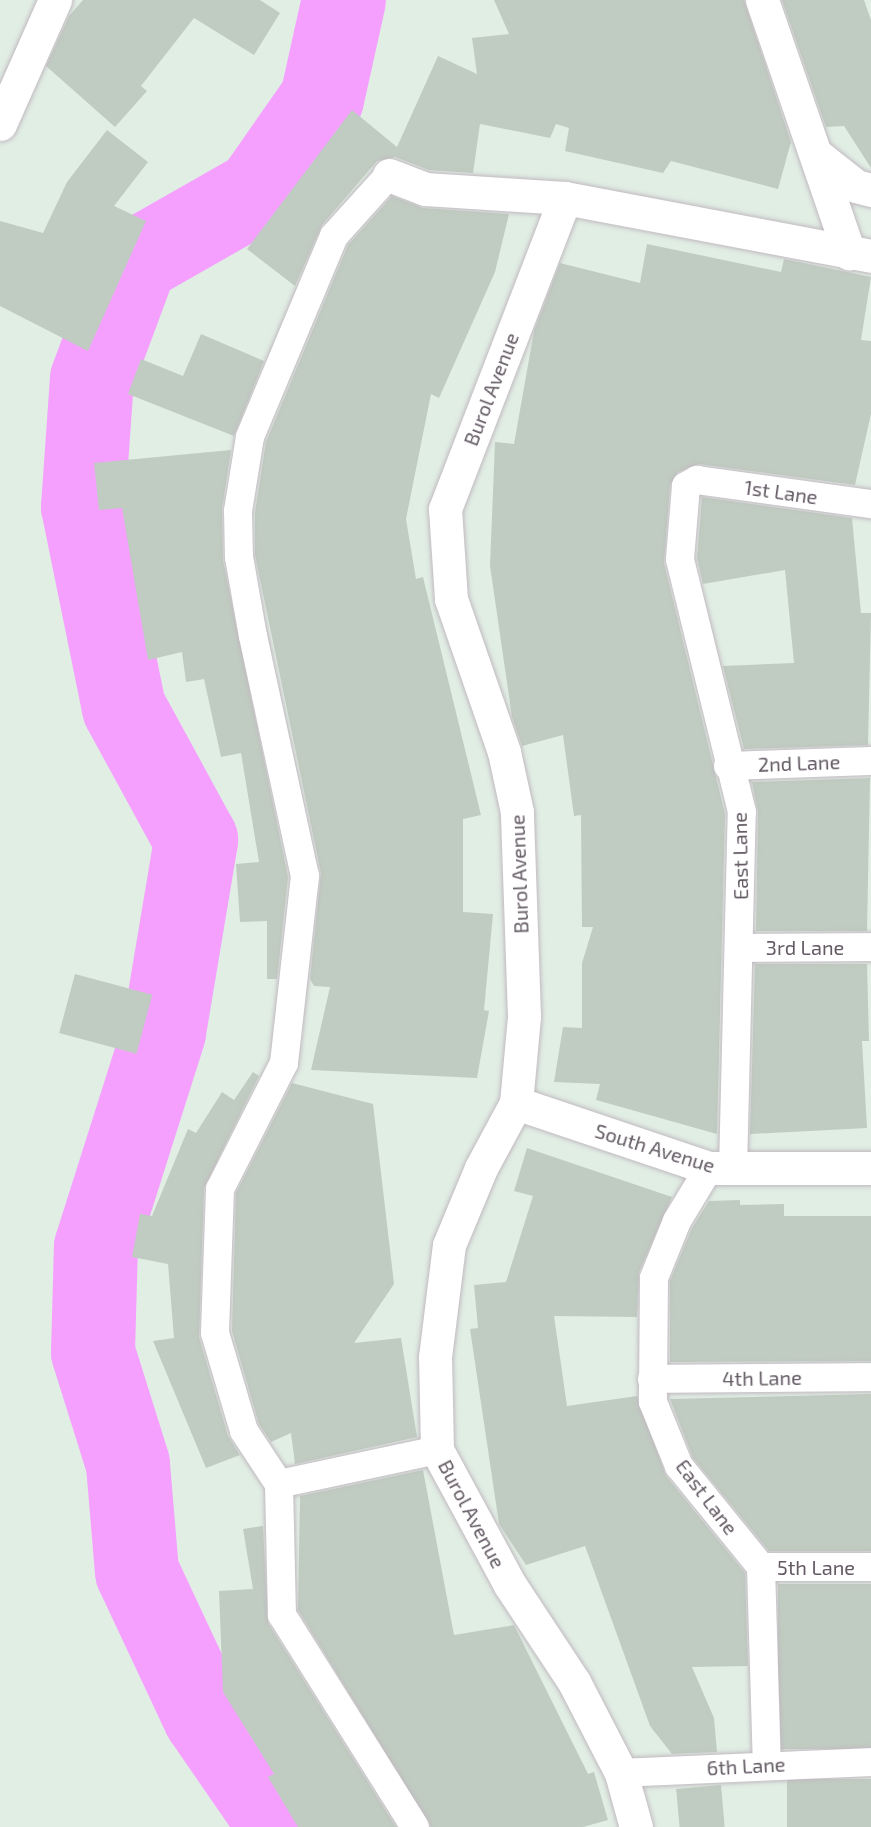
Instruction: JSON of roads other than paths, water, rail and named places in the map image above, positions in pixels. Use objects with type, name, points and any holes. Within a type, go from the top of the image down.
[{"type":"street","points":[[0,124],[55,0]]},
{"type":"street","points":[[762,0],[818,156],[860,255]]},
{"type":"street","points":[[818,156],[856,186],[871,190]]},
{"type":"street","points":[[415,1827],[282,1615],[279,1484],[244,1431],[215,1333],[220,1189],[284,1063],[304,876],[253,636],[239,557],[238,511],[250,437],[334,236],[389,175],[425,189],[565,198],[860,255]]},
{"type":"street","name":"Burol Avenue","points":[[565,198],[445,509],[451,599],[504,752],[517,812],[524,1016],[516,1103],[481,1168],[449,1245],[435,1357],[437,1450],[621,1773],[636,1827]]},
{"type":"street","name":"1st Lane","points":[[692,480],[871,504]]},
{"type":"street","name":"East Lane","points":[[692,480],[686,486],[680,559],[728,766],[742,812],[740,948],[721,1169],[677,1221],[654,1278],[653,1402],[679,1467],[761,1567]]},
{"type":"street","name":"2nd Lane","points":[[728,766],[871,761]]},
{"type":"street","name":"3rd Lane","points":[[740,948],[871,947]]},
{"type":"street","name":"South Avenue","points":[[516,1103],[721,1169],[871,1167]]},
{"type":"street","name":"4th Lane","points":[[652,1379],[871,1377]]},
{"type":"street","points":[[279,1484],[437,1450]]},
{"type":"street","points":[[761,1567],[767,1764]]},
{"type":"street","name":"5th Lane","points":[[761,1567],[871,1567]]},
{"type":"street","name":"6th Lane","points":[[621,1773],[767,1764],[871,1762]]},
{"type":"waterway","points":[[281,1827],[205,1717],[137,1572],[128,1464],[93,1352],[96,1247],[164,1032],[196,840],[124,708],[83,507],[92,379],[136,261],[257,192],[322,99],[344,0]]}]
